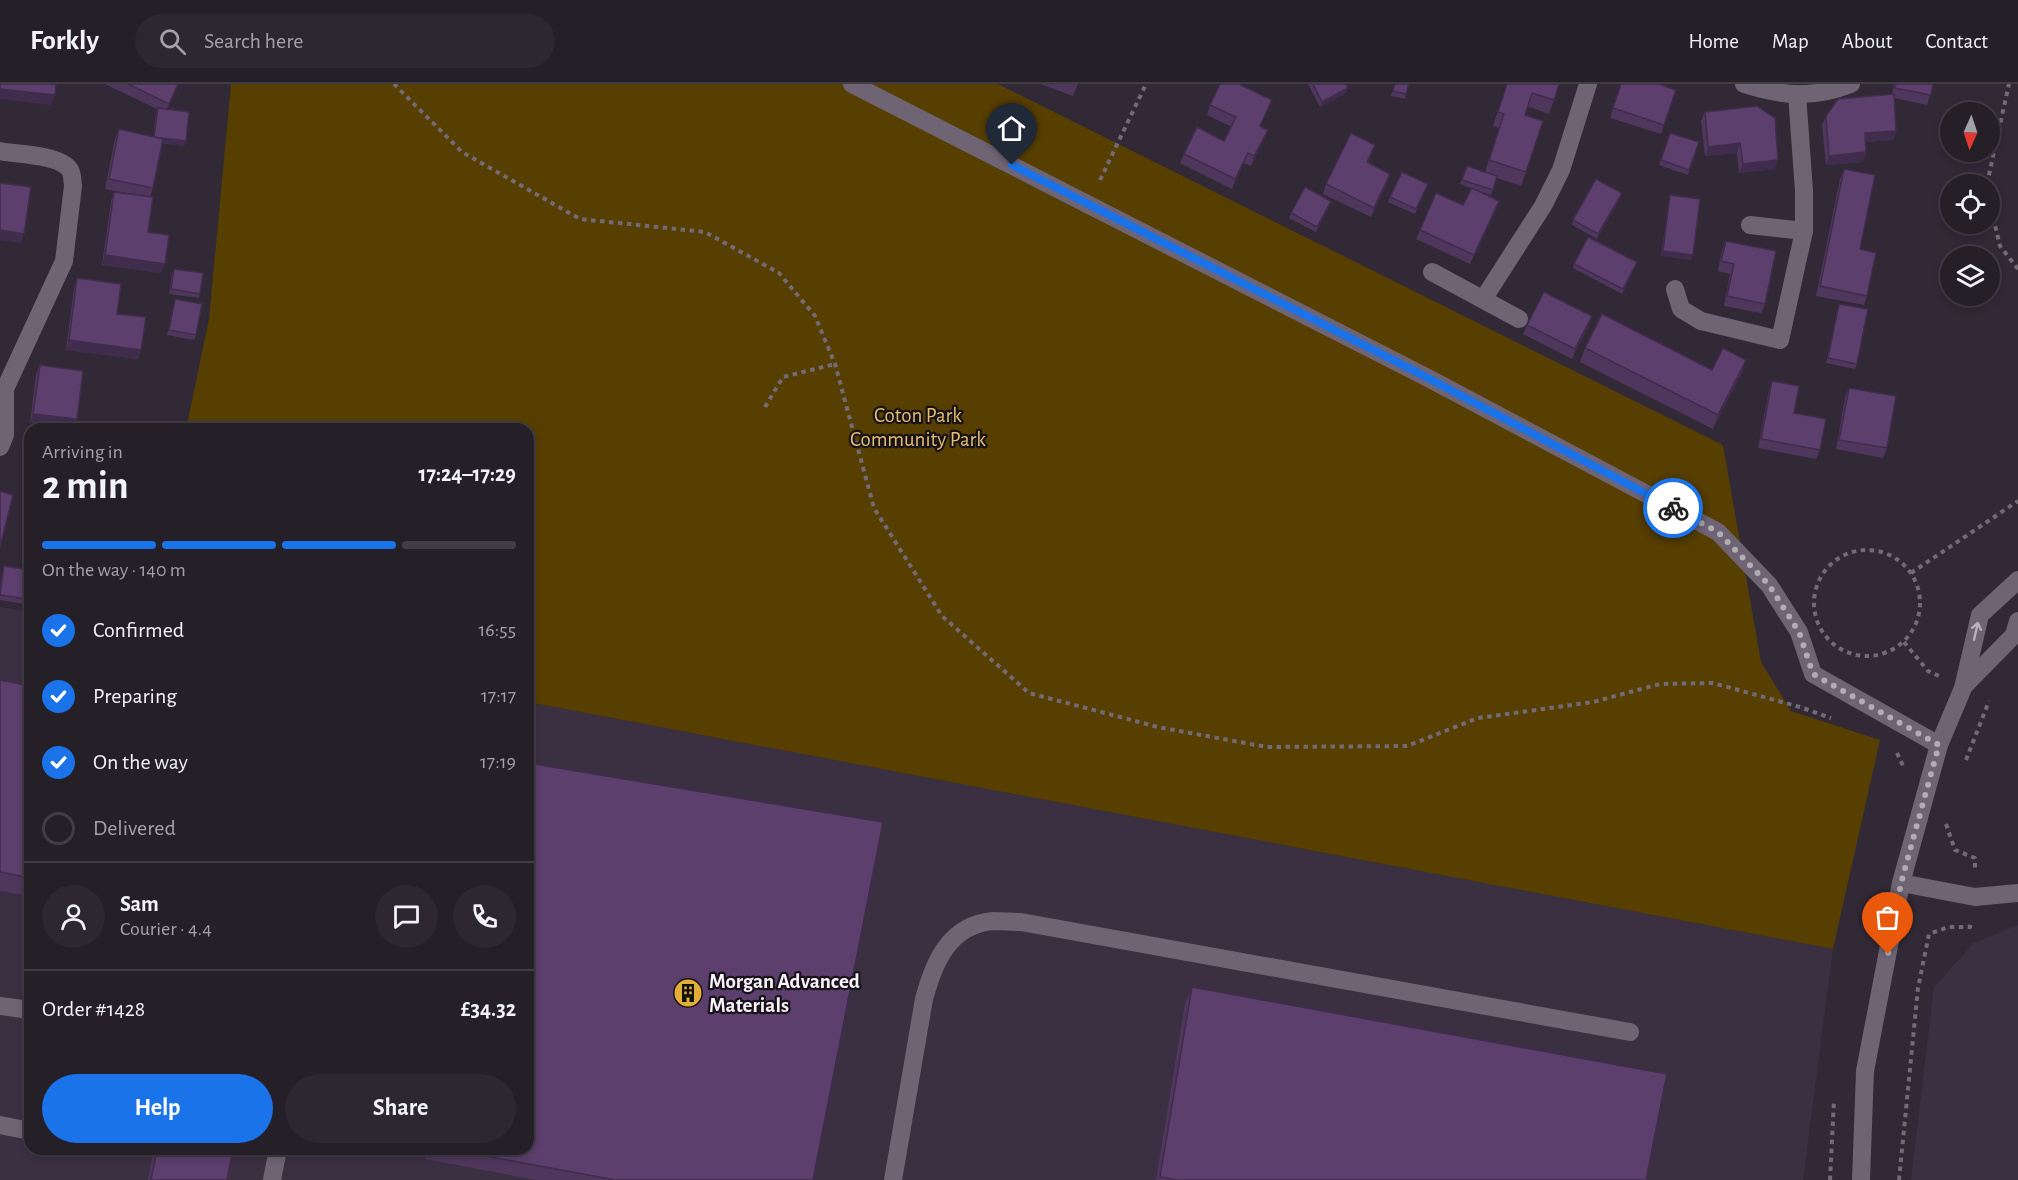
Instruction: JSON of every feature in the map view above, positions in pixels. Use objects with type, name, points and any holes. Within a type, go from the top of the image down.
[{"type":"street","points":[[852,84],[1428,378],[1718,532],[1769,585],[1799,632],[1813,674],[1939,745]]},
{"type":"street","points":[[1484,298],[1543,206],[1561,170],[1588,84]]},
{"type":"street","points":[[1744,84],[1773,93],[1797,94],[1838,89],[1851,84]]},
{"type":"street","points":[[1675,289],[1681,309],[1701,321],[1780,340],[1804,231],[1804,191],[1797,94]]},
{"type":"street","points":[[0,151],[55,160],[66,165],[72,174],[72,186],[64,261],[5,389],[5,435],[0,447]]},
{"type":"street","points":[[1750,225],[1804,231]]},
{"type":"street","points":[[1432,272],[1484,298],[1519,319]]},
{"type":"street","points":[[1861,1180],[1865,1071],[1901,883],[1939,745],[1963,688],[1980,615],[2018,580]]},
{"type":"street","points":[[1963,688],[2014,635],[2018,621]]},
{"type":"street","points":[[1901,883],[1975,897],[2018,893]]},
{"type":"street","points":[[893,1180],[922,1009],[932,971],[947,944],[963,930],[991,921],[1021,922],[1630,1032]]},
{"type":"street","points":[[0,1006],[24,1009]]},
{"type":"street","points":[[0,1125],[24,1130]]},
{"type":"street","points":[[272,1180],[277,1155]]},
{"type":"path","points":[[394,84],[462,152],[580,219],[705,232],[780,273],[815,316],[835,364],[874,508],[942,616],[1029,693],[1158,727],[1267,747],[1407,746],[1478,718],[1593,702],[1660,684],[1713,683],[1800,707],[1841,722]]},
{"type":"path","points":[[1088,204],[1146,84]]},
{"type":"path","points":[[1988,174],[2009,84]]},
{"type":"path","points":[[1997,234],[2000,246],[2018,268]]},
{"type":"path","points":[[765,407],[783,377],[835,364]]},
{"type":"path","points":[[1911,573],[2018,501]]},
{"type":"path","points":[[1868,550],[1884,553],[1899,561],[1911,573],[1918,586],[1920,601],[1913,630],[1904,642],[1889,651],[1872,656],[1854,655],[1838,648],[1825,636],[1817,621],[1814,604],[1816,587],[1824,572],[1836,560],[1851,552],[1868,550]]},
{"type":"path","points":[[1904,642],[1928,671],[1990,701],[1965,761]]},
{"type":"path","points":[[1896,750],[1904,769]]},
{"type":"path","points":[[1899,1180],[1918,988],[1929,934],[1948,927],[1970,927],[1975,897],[1975,858],[1955,850],[1946,823]]},
{"type":"path","points":[[1830,1180],[1835,1090]]},
{"type":"shaded area","points":[[0,607],[24,611],[24,1155],[534,1155],[534,703],[1833,949],[1803,1180],[0,1180]]},
{"type":"shaded area","points":[[2018,925],[2018,1180],[1911,1180],[1934,987],[1974,943]]},
{"type":"green space","name":"Coton Park Community Park","points":[[231,84],[998,84],[1723,445],[1761,662],[1791,711],[1880,740],[1833,949],[534,703],[534,423],[187,423],[209,319]]},
{"type":"building","points":[[0,84],[56,84],[55,95],[0,89]]},
{"type":"building","points":[[128,84],[178,84],[169,104]]},
{"type":"building","points":[[1220,84],[1239,84],[1272,100],[1260,126],[1268,130],[1254,156],[1248,153],[1235,179],[1184,154],[1197,127],[1224,141],[1236,117],[1210,105]]},
{"type":"building","points":[[1313,84],[1346,84],[1348,88],[1322,102]]},
{"type":"building","points":[[1395,84],[1409,84],[1406,94],[1393,91]]},
{"type":"building","points":[[1507,84],[1559,84],[1554,100],[1532,93],[1525,115],[1543,121],[1526,172],[1489,160],[1504,114],[1498,112]]},
{"type":"building","points":[[1621,84],[1658,84],[1676,90],[1664,125],[1613,108]]},
{"type":"building","points":[[1895,84],[1933,84],[1931,95],[1895,88]]},
{"type":"building","points":[[1894,94],[1896,131],[1865,133],[1866,152],[1829,156],[1826,116],[1838,99]]},
{"type":"building","points":[[1757,106],[1775,118],[1778,160],[1743,164],[1740,143],[1708,147],[1705,112]]},
{"type":"building","points":[[158,108],[189,112],[186,141],[154,137]]},
{"type":"building","points":[[119,129],[163,139],[153,188],[109,179]]},
{"type":"building","points":[[1351,133],[1375,145],[1367,162],[1390,174],[1374,208],[1326,184]]},
{"type":"building","points":[[1670,133],[1699,142],[1689,170],[1661,160]]},
{"type":"building","points":[[1467,166],[1497,176],[1493,190],[1462,180]]},
{"type":"building","points":[[1844,169],[1875,175],[1860,249],[1876,253],[1867,296],[1820,286]]},
{"type":"building","points":[[1402,172],[1428,184],[1416,209],[1390,197]]},
{"type":"building","points":[[1596,179],[1622,193],[1598,234],[1573,220]]},
{"type":"building","points":[[0,183],[31,187],[24,234],[0,230]]},
{"type":"building","points":[[1305,187],[1331,201],[1317,227],[1291,213]]},
{"type":"building","points":[[1472,188],[1499,201],[1474,255],[1420,230],[1436,193],[1463,205]]},
{"type":"building","points":[[114,192],[153,197],[148,232],[169,235],[165,264],[105,255]]},
{"type":"building","points":[[1670,195],[1700,199],[1693,255],[1663,251]]},
{"type":"building","points":[[1588,237],[1637,262],[1623,289],[1574,264]]},
{"type":"building","points":[[1726,241],[1776,251],[1765,304],[1727,296],[1734,264],[1721,261]]},
{"type":"building","points":[[174,269],[203,273],[200,294],[171,289]]},
{"type":"building","points":[[77,278],[121,284],[117,314],[146,317],[141,350],[69,340]]},
{"type":"building","points":[[1544,292],[1592,316],[1575,349],[1527,325]]},
{"type":"building","points":[[175,299],[202,304],[196,335],[169,330]]},
{"type":"building","points":[[1839,304],[1868,309],[1857,364],[1828,358]]},
{"type":"building","points":[[1602,314],[1712,370],[1723,348],[1746,360],[1718,415],[1585,348]]},
{"type":"building","points":[[40,365],[83,371],[77,419],[33,414]]},
{"type":"building","points":[[1772,381],[1799,386],[1794,413],[1826,419],[1820,450],[1761,439]]},
{"type":"building","points":[[1849,388],[1896,396],[1887,448],[1839,440]]},
{"type":"building","points":[[0,491],[13,495],[0,547]]},
{"type":"building","points":[[4,566],[24,569],[24,599],[0,595]]},
{"type":"building","points":[[0,680],[24,685],[24,877],[0,872]]},
{"type":"building","name":"Morgan Advanced Materials","points":[[534,764],[883,822],[813,1180],[615,1180],[480,1155],[534,1155]]},
{"type":"building","points":[[1192,987],[1667,1074],[1646,1180],[1179,1180],[1160,1177]]},
{"type":"building","points":[[156,1155],[232,1155],[227,1180],[151,1180]]},
{"type":"way so far","points":[[1673,508],[1718,532],[1769,585],[1799,632],[1813,674],[1939,745],[1901,883],[1888,954]]},
{"type":"place","name":"Morgan Advanced Materials","points":[[688,993]]},
{"type":"route","points":[[1012,165],[1428,378],[1673,508]]}]
